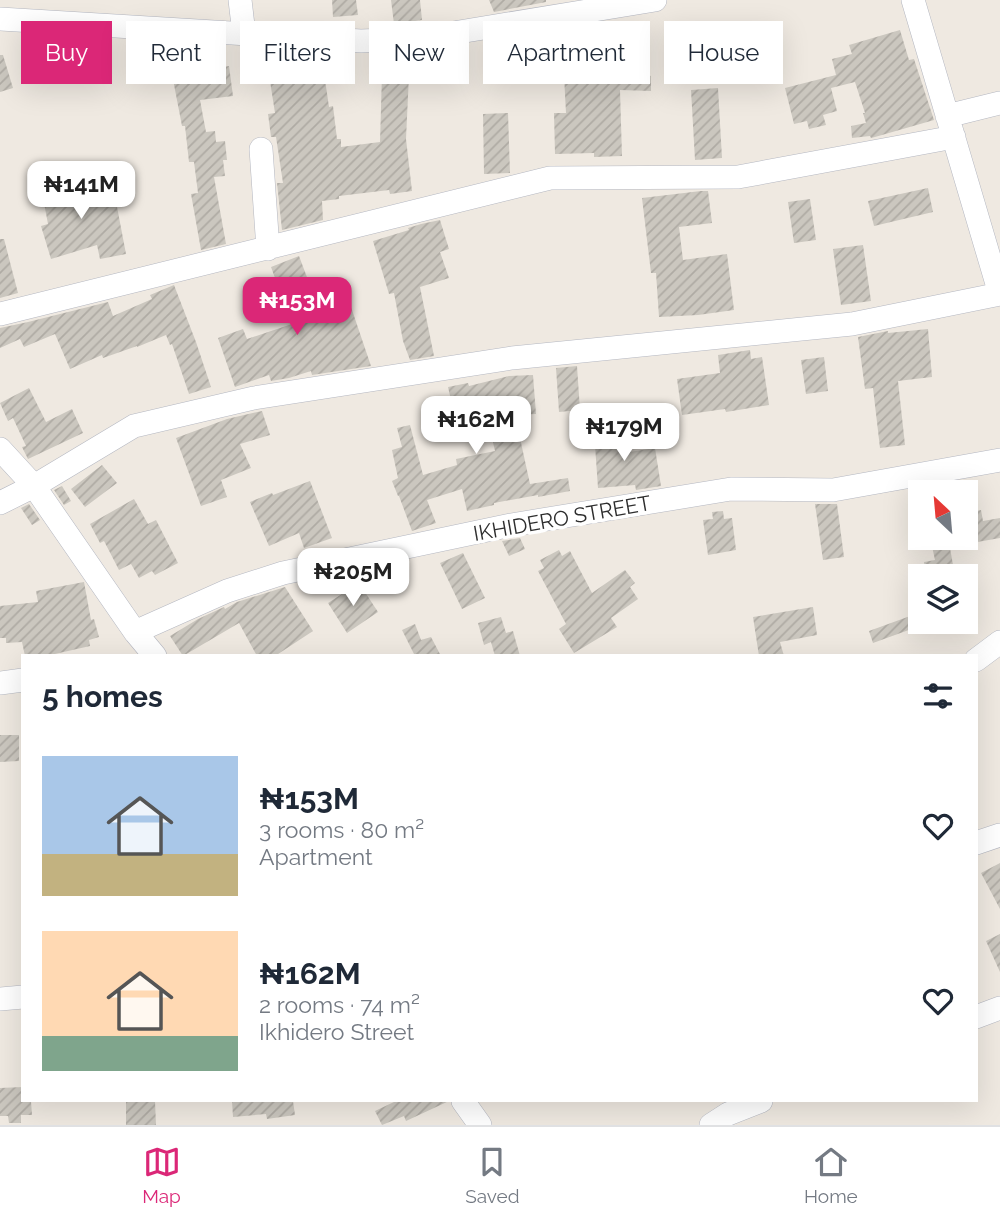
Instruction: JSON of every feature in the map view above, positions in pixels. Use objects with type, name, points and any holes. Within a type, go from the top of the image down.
[{"type":"street","points":[[240,0],[242,21]]},
{"type":"street","points":[[355,41],[447,34],[655,0]]},
{"type":"street","points":[[0,503],[34,486],[134,426],[254,398],[512,358],[852,324],[1000,294],[914,0]]},
{"type":"street","points":[[0,19],[240,34]]},
{"type":"street","points":[[0,314],[550,178],[738,177],[951,127],[1000,103]]},
{"type":"street","points":[[261,149],[268,249]]},
{"type":"street","points":[[0,449],[34,486],[135,632],[146,654]]},
{"type":"street","name":"IKHIDERO STREET","points":[[135,632],[227,591],[283,573],[511,525],[730,489],[833,490],[1000,460]]},
{"type":"street","points":[[978,658],[1000,642]]},
{"type":"street","points":[[0,683],[21,680]]},
{"type":"street","points":[[978,842],[1000,835]]},
{"type":"street","points":[[0,999],[21,997]]},
{"type":"street","points":[[978,1016],[1000,1008]]},
{"type":"street","points":[[464,1102],[480,1125]]},
{"type":"street","points":[[711,1125],[728,1114],[758,1102]]},
{"type":"building","points":[[332,0],[356,0],[358,15],[333,17]]},
{"type":"building","points":[[391,0],[420,0],[422,20],[394,21]]},
{"type":"building","points":[[489,0],[546,0],[546,2],[494,12]]},
{"type":"building","points":[[900,30],[909,60],[914,59],[934,120],[871,138],[852,138],[851,126],[866,123],[855,82],[831,88],[837,111],[823,115],[826,125],[809,129],[807,121],[794,124],[785,88],[836,75],[832,59],[852,54],[849,45]]},
{"type":"building","points":[[0,55],[3,55],[13,88],[0,92]]},
{"type":"building","points":[[229,66],[233,96],[200,100],[206,132],[215,131],[216,142],[225,141],[225,176],[214,177],[226,244],[201,250],[191,194],[198,193],[194,162],[189,162],[185,126],[182,126],[174,84],[226,84],[226,67]]},
{"type":"building","points":[[651,76],[651,91],[620,90],[622,156],[594,157],[594,153],[555,154],[554,113],[566,113],[564,84],[650,84]]},
{"type":"building","points":[[270,84],[326,84],[329,107],[333,106],[337,139],[341,139],[341,147],[380,142],[382,84],[409,84],[406,139],[412,191],[390,194],[389,190],[339,196],[339,199],[322,201],[323,220],[282,230],[277,183],[283,183],[276,137],[271,137],[268,114],[275,113]]},
{"type":"building","points":[[718,88],[722,158],[695,160],[691,90]]},
{"type":"building","points":[[508,113],[510,173],[484,174],[483,114]]},
{"type":"building","points":[[69,177],[73,199],[114,191],[126,254],[100,259],[97,245],[51,259],[41,226],[48,224],[40,182]]},
{"type":"building","points":[[928,188],[933,212],[874,226],[868,201]]},
{"type":"building","points":[[708,191],[712,223],[679,227],[683,260],[727,254],[734,310],[659,317],[656,273],[651,273],[642,198]]},
{"type":"building","points":[[810,199],[816,240],[794,243],[788,202]]},
{"type":"building","points":[[440,220],[449,249],[440,252],[449,278],[420,287],[434,356],[410,360],[403,341],[394,293],[389,294],[373,241]]},
{"type":"building","points":[[0,239],[4,239],[18,293],[0,298]]},
{"type":"building","points":[[863,245],[871,301],[841,305],[833,249]]},
{"type":"building","points":[[299,256],[322,317],[351,307],[371,366],[312,375],[311,371],[271,381],[269,375],[235,387],[218,338],[243,329],[247,339],[292,324],[271,267]]},
{"type":"building","points":[[174,285],[211,387],[189,394],[172,344],[170,345],[166,335],[103,358],[102,355],[70,369],[55,334],[24,347],[20,339],[0,348],[0,328],[108,302],[113,316],[152,299],[150,295]]},
{"type":"building","points":[[928,329],[932,377],[898,381],[905,445],[880,448],[873,388],[865,389],[858,337],[888,331]]},
{"type":"building","points":[[750,350],[751,359],[762,357],[769,405],[682,415],[677,379],[720,373],[718,355]]},
{"type":"building","points":[[824,357],[828,391],[806,394],[801,360]]},
{"type":"building","points":[[577,366],[580,410],[559,412],[556,368]]},
{"type":"building","points":[[533,375],[536,414],[515,415],[530,484],[568,478],[570,491],[494,503],[467,511],[462,489],[427,500],[436,523],[412,531],[392,481],[398,478],[392,450],[402,447],[397,428],[410,425],[423,475],[457,465],[456,459],[495,451],[484,404],[453,409],[448,387],[468,383],[469,386],[509,376]]},
{"type":"building","points":[[29,388],[46,422],[72,409],[83,433],[28,459],[22,447],[26,446],[13,418],[8,421],[0,403]]},
{"type":"building","points":[[262,411],[270,435],[240,444],[251,468],[221,480],[227,497],[201,506],[176,438],[227,419]]},
{"type":"building","points":[[621,429],[623,453],[655,448],[661,486],[636,490],[635,485],[598,488],[594,431]]},
{"type":"building","points":[[102,465],[117,483],[85,507],[71,489]]},
{"type":"building","points":[[310,481],[332,538],[304,548],[299,533],[269,546],[250,502]]},
{"type":"building","points":[[62,486],[71,501],[64,505],[54,490]]},
{"type":"building","points":[[134,499],[148,524],[156,520],[178,563],[155,575],[152,571],[139,578],[131,564],[119,570],[104,541],[100,543],[90,524]]},
{"type":"building","points":[[29,504],[40,520],[32,525],[21,508]]},
{"type":"building","points":[[815,504],[837,504],[844,557],[823,560]]},
{"type":"building","points":[[981,510],[983,521],[1000,518],[1000,538],[978,542],[978,511]]},
{"type":"building","points":[[723,511],[724,519],[732,518],[736,550],[708,555],[703,520],[713,519],[712,512]]},
{"type":"building","points":[[520,538],[525,549],[509,556],[502,541]]},
{"type":"building","points":[[559,550],[562,556],[570,551],[592,593],[625,570],[635,583],[630,587],[638,599],[611,618],[617,627],[574,653],[559,629],[566,624],[538,571],[544,568],[540,560]]},
{"type":"building","points":[[933,550],[950,550],[953,564],[924,564],[935,560]]},
{"type":"building","points":[[463,553],[485,598],[462,609],[440,563]]},
{"type":"building","points":[[84,582],[91,620],[94,619],[99,637],[89,640],[90,646],[55,654],[25,654],[22,642],[6,643],[6,638],[0,638],[0,606],[38,602],[36,591]]},
{"type":"building","points":[[359,583],[378,612],[347,633],[328,603]]},
{"type":"building","points":[[285,587],[313,631],[278,654],[256,654],[239,623],[186,654],[182,654],[170,636],[198,619],[237,602]]},
{"type":"building","points":[[813,607],[817,635],[780,642],[783,654],[759,654],[753,617]]},
{"type":"building","points":[[501,617],[506,633],[513,631],[519,654],[494,654],[491,642],[484,645],[478,623]]},
{"type":"building","points":[[908,617],[908,630],[873,643],[869,631]]},
{"type":"building","points":[[415,624],[421,640],[431,637],[440,654],[414,654],[402,630]]},
{"type":"building","points":[[0,735],[19,735],[19,761],[0,762]]},
{"type":"building","points":[[1000,863],[1000,909],[981,873]]},
{"type":"building","points":[[1000,934],[1000,972],[986,941]]},
{"type":"building","points":[[21,1087],[21,1102],[31,1102],[32,1115],[21,1115],[21,1123],[9,1123],[8,1116],[0,1116],[0,1088]]},
{"type":"building","points":[[126,1102],[155,1102],[156,1125],[126,1125]]},
{"type":"building","points":[[232,1102],[293,1102],[295,1115],[267,1119],[266,1114],[233,1117]]},
{"type":"building","points":[[394,1102],[447,1102],[406,1121],[404,1116],[382,1125],[375,1111]]}]
